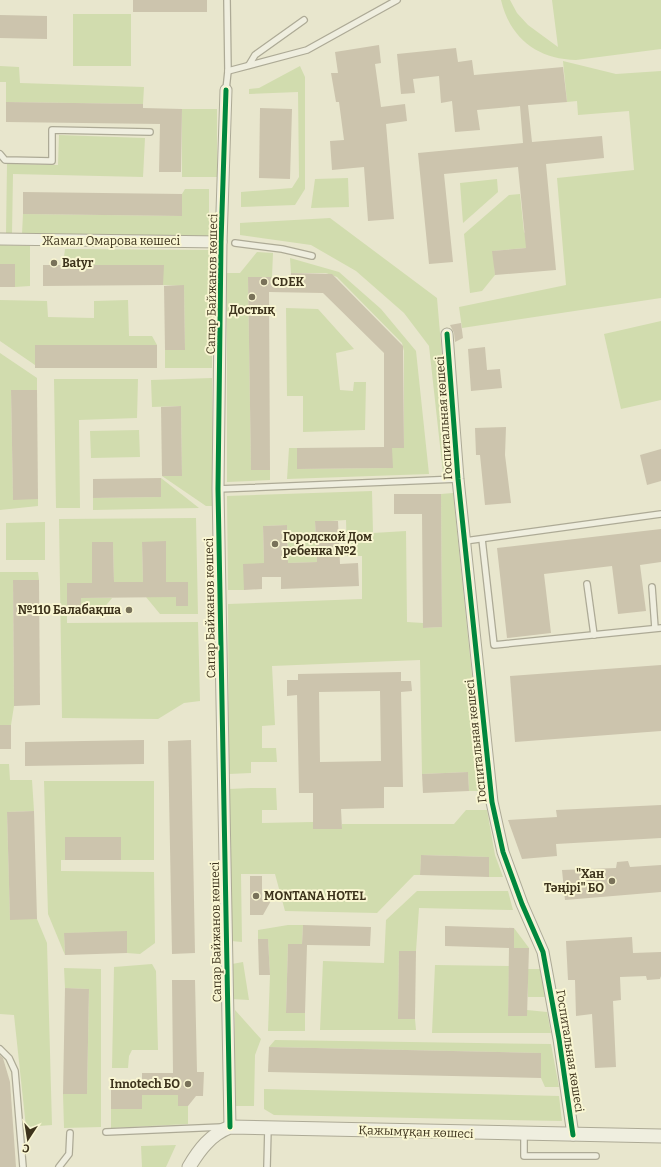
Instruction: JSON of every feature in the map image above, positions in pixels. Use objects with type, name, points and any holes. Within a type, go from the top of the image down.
[{"type":"street","name":"Сапар Байжанов көшесі","points":[[226,90],[221,242],[218,489],[230,1127]]},
{"type":"street","name":"Жамал Омарова көшесі","points":[[0,239],[221,242]]},
{"type":"street","name":"Госпитальная көшесі","points":[[447,334],[458,479],[492,802],[503,852],[517,892],[543,952],[559,1039],[573,1135]]},
{"type":"street","name":"Қажымұқан көшесі","points":[[230,1127],[661,1136]]},
{"type":"street","points":[[188,1167],[207,1141],[222,1130],[230,1127]]},
{"type":"lane","points":[[226,90],[228,71],[227,0]]},
{"type":"lane","points":[[228,71],[307,50],[397,0]]},
{"type":"lane","points":[[249,65],[255,55],[304,20]]},
{"type":"lane","points":[[0,154],[5,160],[52,161],[52,130],[150,132]]},
{"type":"lane","points":[[235,243],[282,249],[312,256]]},
{"type":"lane","points":[[218,489],[458,479]]},
{"type":"lane","points":[[465,541],[661,514]]},
{"type":"lane","points":[[482,539],[494,645],[658,628],[652,587]]},
{"type":"lane","points":[[587,584],[594,635]]},
{"type":"lane","points":[[0,1049],[9,1058],[15,1071],[23,1167]]},
{"type":"lane","points":[[106,1132],[230,1127]]},
{"type":"lane","points":[[268,1128],[268,1167]]},
{"type":"lane","points":[[59,1167],[69,1154],[70,1133]]},
{"type":"lane","points":[[524,1134],[524,1156],[596,1156]]},
{"type":"green space","points":[[501,0],[510,0],[517,13],[528,25],[558,47],[552,0],[661,0],[661,49],[576,60],[549,56],[527,44],[518,35],[505,13]]},
{"type":"green space","points":[[73,14],[131,14],[131,66],[73,66]]},
{"type":"green space","points":[[563,61],[616,74],[661,71],[661,298],[462,328],[459,307],[566,285],[557,178],[634,170],[629,111],[578,115],[577,101],[567,102]]},
{"type":"green space","points":[[0,66],[19,67],[20,83],[144,87],[143,104],[6,102],[6,82],[0,82]]},
{"type":"green space","points":[[300,66],[305,77],[305,189],[295,205],[241,207],[241,192],[292,188],[299,177],[298,92],[249,94],[249,89],[259,88]]},
{"type":"green space","points":[[182,109],[217,109],[217,177],[182,177]]},
{"type":"green space","points":[[59,135],[145,138],[143,177],[13,174],[12,234],[6,234],[7,164],[58,165]]},
{"type":"green space","points":[[348,178],[349,207],[311,208],[315,179]]},
{"type":"green space","points":[[497,179],[498,192],[463,223],[460,183]]},
{"type":"green space","points":[[185,189],[209,189],[209,236],[22,234],[23,214],[182,216],[182,194]]},
{"type":"green space","points":[[520,194],[524,232],[536,247],[493,251],[495,275],[482,291],[470,293],[464,234],[509,195]]},
{"type":"green space","points":[[330,218],[437,298],[452,473],[443,473],[429,346],[404,313],[356,271],[311,245],[240,235],[240,223]]},
{"type":"green space","points":[[0,245],[30,246],[30,286],[15,287],[15,264],[0,264]]},
{"type":"green space","points":[[65,249],[212,250],[212,368],[165,368],[165,350],[185,349],[184,286],[163,285],[163,265],[63,265]]},
{"type":"green space","points":[[257,252],[273,253],[272,277],[248,278],[251,469],[270,470],[270,480],[227,482],[227,273],[240,273]]},
{"type":"green space","points":[[290,258],[339,272],[381,309],[416,351],[429,474],[287,479],[289,448],[297,448],[297,469],[392,468],[392,448],[404,448],[404,351],[402,343],[337,277],[326,273],[291,273]]},
{"type":"green space","points":[[0,300],[47,301],[48,317],[94,318],[94,301],[128,300],[129,336],[152,336],[157,345],[36,345],[35,365],[0,341]]},
{"type":"green space","points":[[286,308],[318,309],[354,349],[336,353],[340,390],[353,391],[354,382],[366,382],[365,430],[303,432],[303,396],[287,396]]},
{"type":"green space","points":[[661,321],[661,400],[621,409],[604,334]]},
{"type":"green space","points":[[0,353],[37,378],[37,390],[11,391],[13,499],[38,499],[38,506],[0,510]]},
{"type":"green space","points":[[212,378],[212,506],[206,506],[162,476],[182,476],[181,406],[152,407],[151,380]]},
{"type":"green space","points":[[54,379],[138,379],[137,418],[79,420],[80,508],[56,508]]},
{"type":"green space","points":[[139,430],[140,457],[91,458],[90,431]]},
{"type":"green space","points":[[161,478],[199,508],[93,510],[93,498],[161,497]]},
{"type":"green space","points":[[372,491],[373,533],[406,531],[407,622],[423,623],[423,628],[442,627],[441,494],[453,493],[484,791],[469,791],[468,772],[422,774],[420,660],[272,666],[275,725],[262,726],[262,748],[276,748],[277,762],[251,762],[251,773],[229,774],[228,604],[362,599],[362,556],[347,556],[346,520],[315,522],[317,562],[288,563],[287,525],[263,526],[264,563],[244,590],[228,590],[227,496]]},
{"type":"green space","name":"№110 Балабақша","points":[[196,518],[198,614],[160,614],[146,597],[176,597],[176,606],[188,606],[188,582],[166,582],[165,542],[142,542],[143,582],[114,582],[113,542],[92,542],[92,583],[67,583],[67,608],[81,608],[81,598],[112,598],[99,614],[67,615],[67,623],[198,622],[200,701],[184,703],[158,719],[62,718],[59,519]]},
{"type":"green space","points":[[45,522],[45,560],[6,560],[6,523]]},
{"type":"green space","points":[[0,572],[38,572],[39,580],[13,581],[14,706],[11,725],[0,725]]},
{"type":"green space","points":[[0,764],[9,764],[10,780],[32,780],[34,811],[7,812],[10,919],[37,919],[47,943],[52,1125],[26,1127],[14,1015],[0,1014]]},
{"type":"green space","points":[[44,781],[154,781],[154,860],[121,860],[121,837],[65,837],[65,860],[61,860],[61,871],[154,872],[155,943],[140,954],[127,953],[127,932],[64,933],[65,955],[48,914]]},
{"type":"green space","points":[[276,788],[277,810],[262,810],[262,823],[313,822],[314,829],[342,829],[342,824],[454,824],[466,810],[487,810],[495,855],[503,877],[489,877],[489,857],[421,855],[420,875],[414,875],[377,913],[285,911],[275,874],[241,874],[242,942],[231,941],[229,789]]},
{"type":"green space","points":[[417,891],[508,891],[513,910],[419,908],[416,951],[399,952],[398,1019],[415,1019],[416,1030],[320,1030],[323,961],[384,963],[386,920]]},
{"type":"green space","points":[[288,925],[303,925],[302,944],[288,944],[286,1012],[305,1013],[305,1031],[268,1031],[270,975],[268,939],[258,939],[258,930]]},
{"type":"green space","points":[[514,928],[529,948],[514,948]]},
{"type":"green space","points":[[243,962],[249,1000],[231,999],[232,964]]},
{"type":"green space","points":[[152,964],[156,971],[158,1050],[132,1050],[129,1056],[128,1068],[112,1068],[114,967]]},
{"type":"green space","points":[[435,965],[509,966],[508,1016],[527,1016],[527,1010],[547,1012],[551,1033],[432,1033]]},
{"type":"green space","points":[[64,968],[101,969],[101,1127],[64,1128],[63,1094],[87,1094],[89,989],[65,988]]},
{"type":"green space","points":[[528,969],[540,969],[545,997],[528,997]]},
{"type":"green space","points":[[235,1010],[261,1039],[255,1055],[254,1106],[235,1106]]},
{"type":"green space","points":[[275,1040],[551,1044],[559,1087],[545,1087],[541,1078],[541,1053],[269,1047]]},
{"type":"green space","points":[[264,1089],[559,1096],[562,1121],[274,1115],[264,1109]]},
{"type":"green space","points":[[142,1095],[178,1095],[178,1106],[188,1106],[188,1124],[111,1128],[111,1109],[142,1109]]},
{"type":"green space","points":[[176,1145],[166,1167],[142,1167],[141,1146]]},
{"type":"building","points":[[133,0],[207,0],[207,12],[133,12]]},
{"type":"building","points":[[0,15],[47,16],[47,39],[0,38]]},
{"type":"building","points":[[379,45],[381,63],[375,64],[381,107],[405,104],[407,121],[386,124],[394,219],[368,221],[364,167],[332,170],[330,141],[344,140],[339,102],[336,102],[331,73],[338,73],[335,52]]},
{"type":"building","points":[[456,48],[458,62],[472,60],[474,75],[563,67],[567,102],[528,105],[532,142],[602,136],[604,158],[546,164],[556,270],[495,275],[492,251],[526,248],[518,167],[444,174],[453,262],[429,264],[418,153],[523,143],[520,106],[477,110],[480,130],[455,132],[452,101],[441,103],[439,76],[413,79],[415,93],[401,94],[397,54]]},
{"type":"building","points":[[6,102],[143,104],[143,108],[182,109],[181,172],[159,172],[160,124],[6,122]]},
{"type":"building","points":[[260,108],[292,109],[290,179],[259,178]]},
{"type":"building","points":[[23,192],[182,194],[182,216],[23,214]]},
{"type":"building","points":[[0,264],[15,264],[15,287],[0,287]]},
{"type":"building","points":[[43,265],[164,265],[163,285],[43,286]]},
{"type":"building","points":[[291,273],[332,274],[403,346],[404,448],[392,448],[393,468],[297,469],[297,448],[384,447],[384,353],[323,293],[269,292],[270,470],[251,470],[248,277],[291,277]]},
{"type":"building","points":[[184,285],[185,350],[165,350],[164,286]]},
{"type":"building","points":[[461,323],[463,338],[455,342],[454,333],[450,325]]},
{"type":"building","points":[[35,345],[157,345],[157,368],[35,368]]},
{"type":"building","points":[[485,347],[487,370],[500,369],[502,388],[471,391],[468,349]]},
{"type":"building","points":[[11,390],[37,390],[38,499],[13,500]]},
{"type":"building","points":[[181,406],[182,476],[162,476],[161,407]]},
{"type":"building","points":[[506,427],[505,455],[511,503],[485,505],[480,455],[476,455],[475,428]]},
{"type":"building","points":[[661,449],[661,481],[647,485],[640,455]]},
{"type":"building","points":[[161,478],[161,497],[93,498],[93,479]]},
{"type":"building","points":[[394,494],[441,494],[442,627],[423,628],[422,514],[394,514]]},
{"type":"building","name":"Городской Дом ребенка №2","points":[[315,521],[338,521],[340,564],[358,563],[359,586],[281,589],[281,577],[262,577],[262,589],[244,590],[243,564],[264,563],[263,526],[287,525],[288,563],[317,562]]},
{"type":"building","points":[[661,529],[661,562],[640,565],[646,611],[618,614],[612,566],[544,574],[551,633],[507,638],[497,548]]},
{"type":"building","points":[[166,541],[166,582],[188,582],[188,606],[176,606],[176,597],[81,598],[81,608],[67,609],[67,583],[92,583],[92,542],[113,542],[114,582],[143,582],[142,542]]},
{"type":"building","points":[[13,580],[39,580],[40,705],[14,706]]},
{"type":"building","points":[[661,665],[661,731],[515,742],[510,676]]},
{"type":"building","points":[[401,672],[401,681],[411,681],[412,691],[401,692],[403,787],[384,787],[384,808],[341,809],[342,829],[313,829],[313,793],[299,793],[297,695],[287,696],[287,680],[298,680],[298,674]],"holes":[[[380,691],[381,761],[320,762],[319,692]]]},
{"type":"building","points":[[0,725],[11,725],[11,749],[0,749]]},
{"type":"building","points":[[144,740],[144,764],[25,766],[25,742]]},
{"type":"building","points":[[191,740],[195,953],[172,954],[168,741]]},
{"type":"building","points":[[468,772],[469,791],[423,793],[422,774]]},
{"type":"building","points":[[661,805],[661,838],[556,844],[557,856],[522,859],[508,820],[557,817],[556,810]]},
{"type":"building","points":[[34,811],[37,919],[10,920],[7,812]]},
{"type":"building","points":[[65,837],[121,837],[121,860],[65,860]]},
{"type":"building","points":[[421,855],[489,857],[489,877],[420,875]]},
{"type":"building","name":"\"Хан Тәңірі\" БО","points":[[628,861],[630,867],[661,865],[661,892],[565,900],[562,870],[616,868],[617,862]]},
{"type":"building","points":[[250,876],[262,876],[262,899],[272,899],[263,915],[250,915]]},
{"type":"building","points":[[303,925],[371,927],[370,946],[307,945],[305,1013],[286,1013],[288,944],[302,944]]},
{"type":"building","points":[[445,926],[514,928],[514,948],[529,948],[527,1016],[508,1016],[509,948],[445,946]]},
{"type":"building","points":[[127,931],[127,953],[65,955],[64,933]]},
{"type":"building","points":[[632,937],[633,953],[661,952],[661,976],[660,979],[647,980],[646,976],[620,977],[621,1000],[613,1001],[616,1067],[595,1068],[592,1014],[576,1016],[575,980],[568,980],[566,941]]},
{"type":"building","points":[[258,939],[268,939],[270,975],[259,975]]},
{"type":"building","points":[[399,951],[416,951],[415,1019],[398,1019]]},
{"type":"building","points":[[172,980],[195,980],[197,1072],[204,1072],[203,1096],[196,1096],[188,1106],[178,1106],[178,1095],[142,1095],[142,1109],[111,1109],[111,1086],[142,1086],[142,1073],[173,1073]]},
{"type":"building","points":[[65,988],[89,989],[87,1094],[63,1094]]},
{"type":"building","points":[[269,1047],[541,1053],[541,1078],[268,1072]]},
{"type":"building","points":[[0,1055],[3,1058],[10,1082],[16,1167],[0,1167]]},
{"type":"cycle path","points":[[226,90],[221,242],[218,489],[230,1127]]},
{"type":"cycle path","points":[[447,334],[458,479],[492,802],[503,852],[522,904],[543,952],[559,1039],[573,1135]]},
{"type":"place","name":"Batyr","points":[[54,263]]},
{"type":"place","name":"CDEK","points":[[264,282]]},
{"type":"place","name":"Достық","points":[[252,297]]},
{"type":"place","name":"Городской Дом ребенка №2","points":[[275,544]]},
{"type":"place","name":"№110 Балабақша","points":[[129,610]]},
{"type":"place","name":"\"Хан Тәңірі\" БО","points":[[612,881]]},
{"type":"place","name":"MONTANA HOTEL","points":[[256,896]]},
{"type":"place","name":"Innotech БО","points":[[188,1084]]}]
